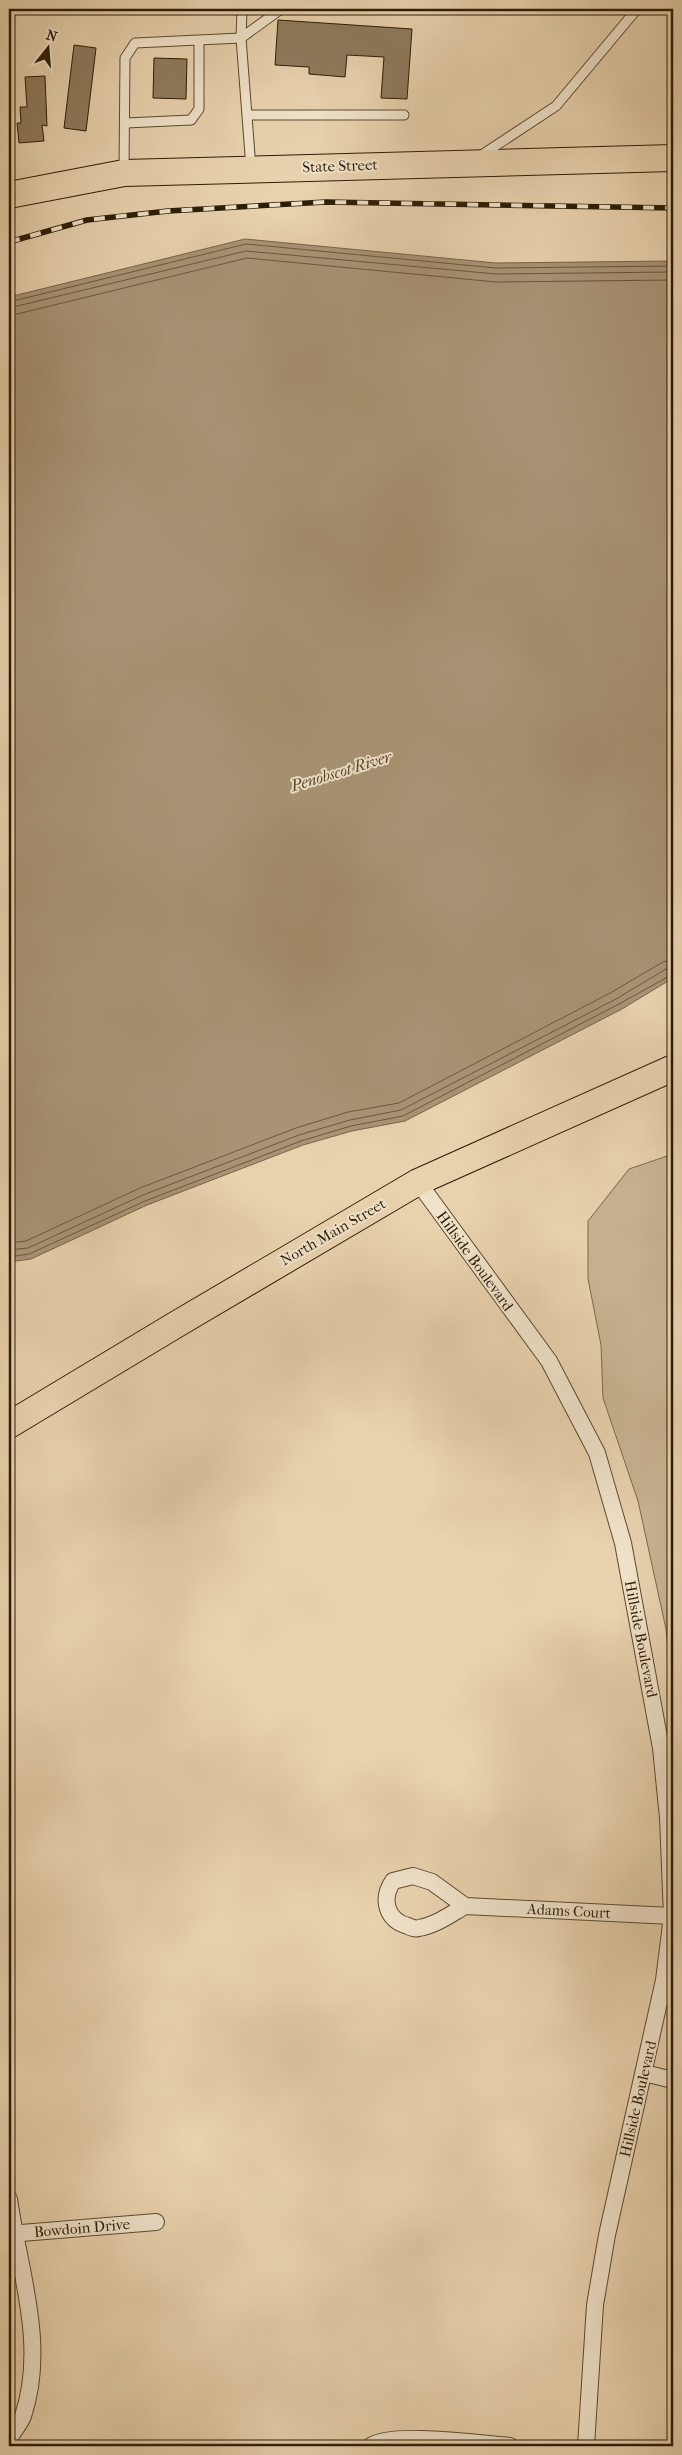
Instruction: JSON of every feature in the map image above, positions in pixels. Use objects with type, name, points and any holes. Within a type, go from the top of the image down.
[{"type":"main road","name":"State Street","points":[[9,195],[124,173],[251,168],[673,158]]},
{"type":"main road","name":"North Main Street","points":[[9,1425],[418,1182],[673,1068]]},
{"type":"street","name":"Hillside Boulevard","points":[[418,1182],[549,1361],[597,1453],[623,1543],[667,1747],[672,1916],[664,1980],[607,2235],[595,2305],[586,2446]]},
{"type":"street","name":"Adams Court","points":[[465,1906],[672,1916]]},
{"type":"street","points":[[644,2074],[673,2080]]},
{"type":"street","points":[[9,2199],[11,2234],[32,2326],[30,2391],[22,2418],[9,2439]]},
{"type":"street","name":"Bowdoin Drive","points":[[11,2234],[156,2222]]},
{"type":"street","points":[[371,2446],[398,2440],[430,2439],[510,2446]]},
{"type":"lane","points":[[242,9],[241,38],[251,168]]},
{"type":"lane","points":[[124,173],[126,123],[125,58],[135,43],[241,38],[281,9]]},
{"type":"lane","points":[[472,162],[556,106],[636,9]]},
{"type":"lane","points":[[126,123],[191,120],[199,109],[199,41]]},
{"type":"lane","points":[[248,115],[404,115]]},
{"type":"shaded area","points":[[673,1154],[673,1700],[666,1629],[638,1501],[603,1398],[601,1345],[588,1279],[588,1221],[629,1169]]},
{"type":"water","name":"Penobscot River","points":[[245,239],[496,263],[673,261],[673,978],[622,1009],[405,1121],[352,1131],[303,1145],[147,1205],[31,1259],[9,1262],[9,297]]},
{"type":"building","points":[[278,20],[412,29],[407,99],[381,98],[384,57],[347,55],[345,77],[309,74],[309,67],[275,65]]},
{"type":"building","points":[[74,45],[96,48],[86,131],[64,128]]},
{"type":"building","points":[[154,58],[187,59],[186,99],[153,98]]},
{"type":"building","points":[[45,76],[47,126],[42,125],[44,141],[19,143],[17,123],[21,123],[20,107],[27,107],[25,77]]},
{"type":"railway","points":[[9,242],[87,220],[168,211],[326,202],[673,208]]}]
